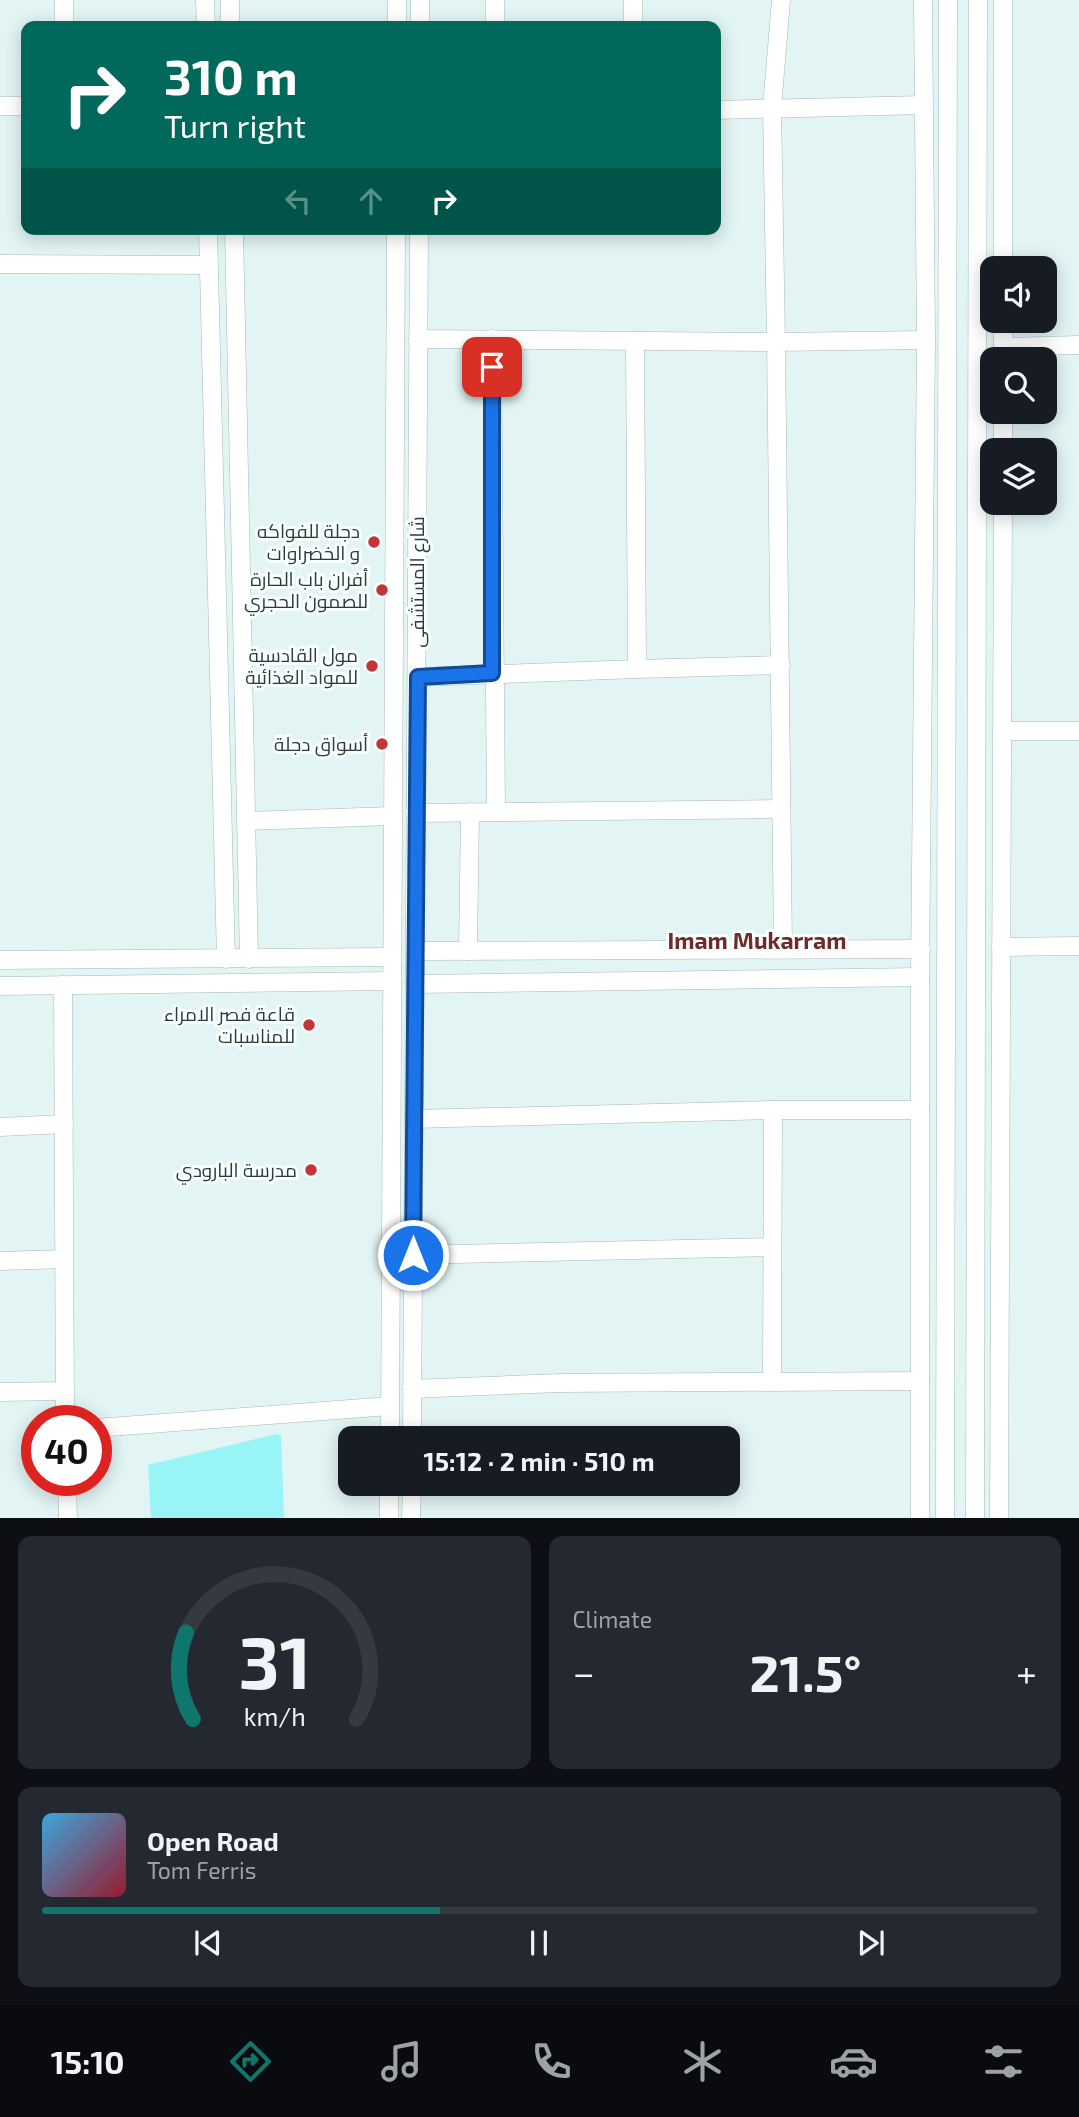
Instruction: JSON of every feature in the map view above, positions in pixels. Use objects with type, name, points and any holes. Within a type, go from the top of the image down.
[{"type":"street","points":[[64,0],[64,21]]},
{"type":"street","points":[[397,0],[397,21]]},
{"type":"street","points":[[420,0],[420,21]]},
{"type":"street","points":[[495,0],[495,21]]},
{"type":"street","points":[[633,0],[633,21]]},
{"type":"street","points":[[781,0],[772,108],[783,949]]},
{"type":"street","points":[[920,1518],[920,977],[926,340],[923,8],[948,7],[945,1518]]},
{"type":"street","points":[[975,1518],[978,7],[1003,7],[1003,256]]},
{"type":"street","points":[[206,14],[230,14]]},
{"type":"street","points":[[721,110],[923,105]]},
{"type":"street","points":[[0,106],[21,106]]},
{"type":"street","points":[[208,235],[226,959]]},
{"type":"street","points":[[234,235],[249,959]]},
{"type":"street","name":"شارع المستشفى","points":[[390,1426],[392,573],[396,235]]},
{"type":"street","name":"شارع المستشفى","points":[[412,1426],[419,235]]},
{"type":"street","points":[[0,264],[208,265]]},
{"type":"street","points":[[947,264],[977,264]]},
{"type":"street","points":[[418,339],[776,342],[926,340]]},
{"type":"street","points":[[492,339],[492,673],[496,811]]},
{"type":"street","points":[[635,341],[637,669]]},
{"type":"street","points":[[1057,347],[1079,345]]},
{"type":"street","points":[[999,1518],[1003,515]]},
{"type":"street","points":[[217,569],[241,569]]},
{"type":"street","points":[[392,573],[417,573]]},
{"type":"street","points":[[418,677],[781,666]]},
{"type":"street","points":[[922,694],[945,694]]},
{"type":"street","points":[[1002,731],[1079,731]]},
{"type":"street","points":[[415,813],[781,809]]},
{"type":"street","points":[[468,951],[470,812]]},
{"type":"street","points":[[976,816],[1002,815]]},
{"type":"street","points":[[246,821],[392,816]]},
{"type":"street","points":[[1002,947],[1079,946]]},
{"type":"street","points":[[416,951],[921,949]]},
{"type":"street","points":[[617,950],[619,981]]},
{"type":"street","points":[[0,960],[391,957]]},
{"type":"street","points":[[105,985],[106,959]]},
{"type":"street","points":[[415,984],[920,977]]},
{"type":"street","points":[[0,986],[391,981]]},
{"type":"street","points":[[63,985],[65,1405]]},
{"type":"street","points":[[945,1051],[976,1050]]},
{"type":"street","points":[[414,1119],[773,1110],[920,1111]]},
{"type":"street","points":[[772,1381],[770,1247],[773,1110]]},
{"type":"street","points":[[0,1127],[64,1124]]},
{"type":"street","points":[[413,1255],[770,1247]]},
{"type":"street","points":[[0,1261],[64,1259]]},
{"type":"street","points":[[920,1321],[944,1320]]},
{"type":"street","points":[[390,1321],[412,1321]]},
{"type":"street","points":[[975,1324],[1000,1323]]},
{"type":"street","points":[[412,1389],[560,1383],[920,1381]]},
{"type":"street","points":[[0,1392],[65,1391]]},
{"type":"street","points":[[112,1427],[390,1406]]},
{"type":"street","points":[[67,1496],[68,1518]]},
{"type":"street","points":[[389,1496],[389,1518]]},
{"type":"street","points":[[411,1518],[412,1496]]},
{"type":"shaded area","points":[[277,1434],[281,1436],[284,1518],[151,1518],[148,1465]]},
{"type":"place","name":"دجلة للفواكه و الخضراوات","points":[[374,542]]},
{"type":"place","name":"أفران باب الحارة للصمون الحجري","points":[[382,590]]},
{"type":"place","name":"مول القادسية للمواد الغذائية","points":[[372,666]]},
{"type":"place","name":"أسواق دجلة","points":[[382,744]]},
{"type":"place","name":"قاعة فصر الامراء للمناسبات","points":[[309,1025]]},
{"type":"place","name":"مدرسة البارودي","points":[[311,1170]]},
{"type":"district","name":"Imam Mukarram","points":[[757,941]]},
{"type":"route","points":[[413,1255],[418,677],[492,673],[492,367]]}]
